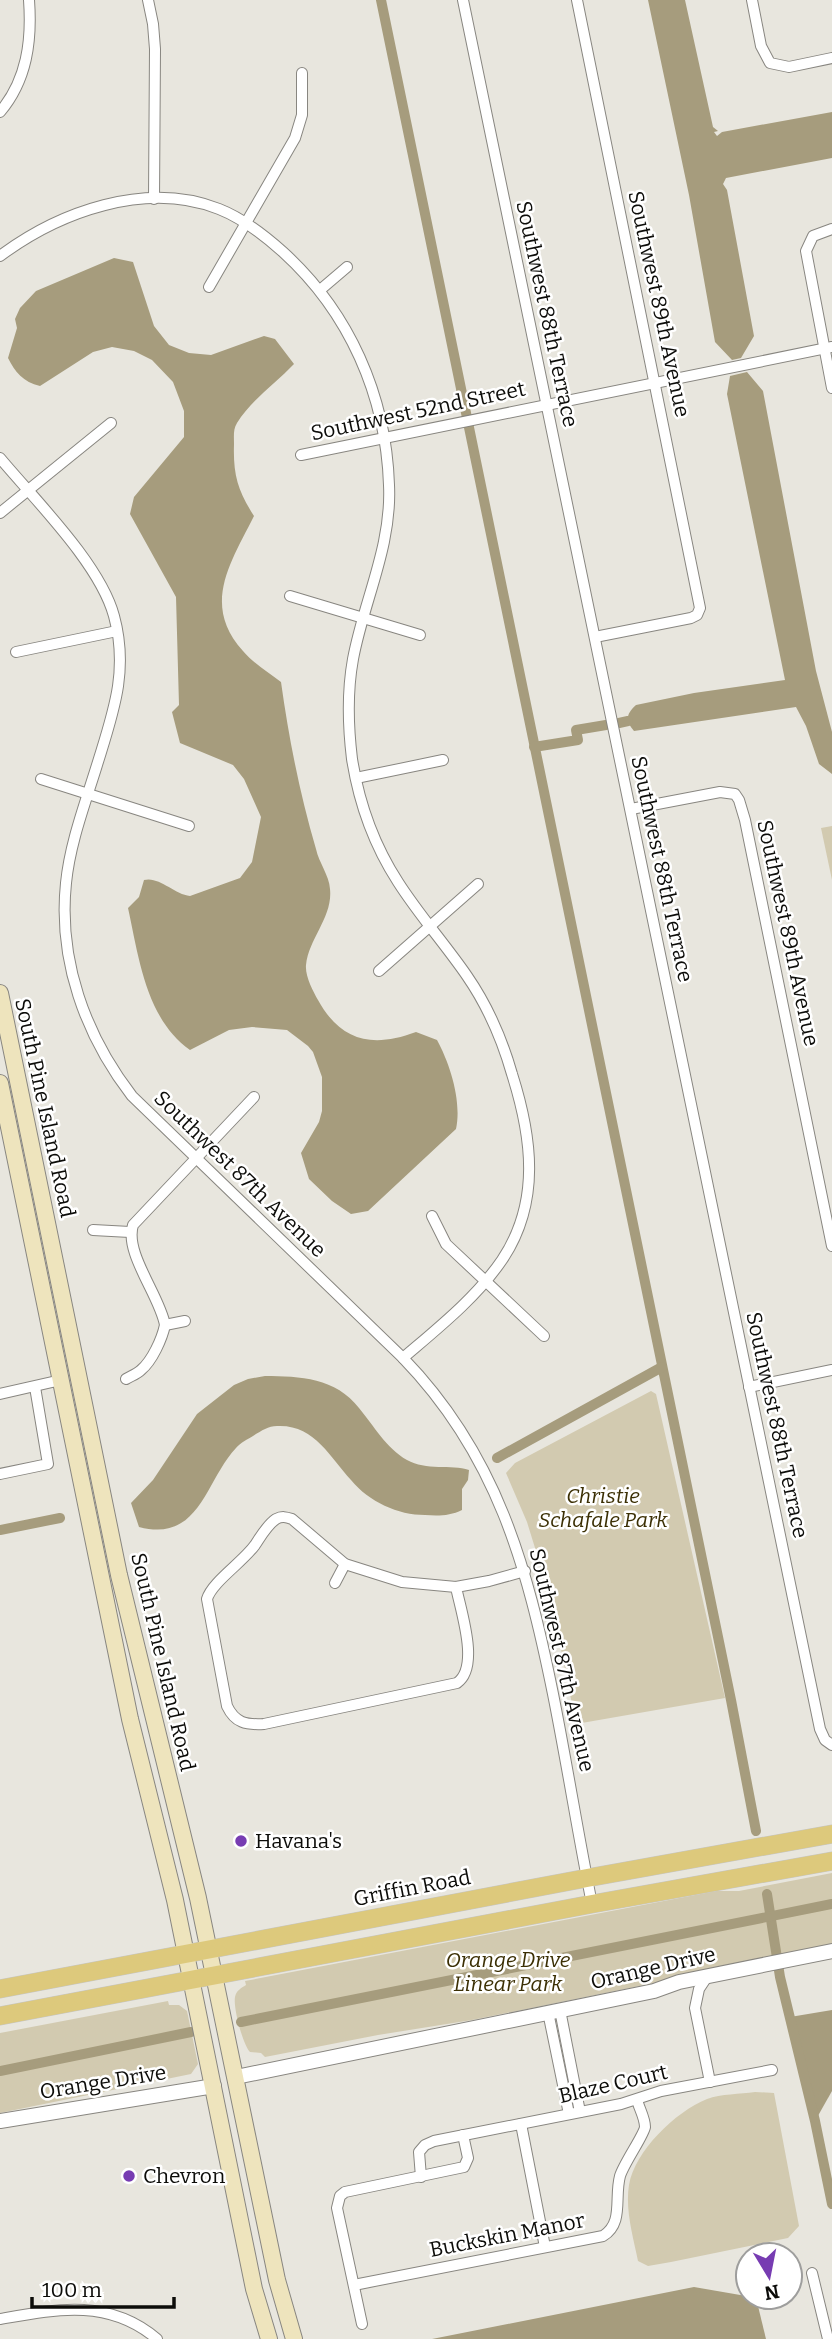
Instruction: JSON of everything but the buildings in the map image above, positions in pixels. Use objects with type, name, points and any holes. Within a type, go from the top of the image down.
[{"type":"main road","name":"South Pine Island Road","points":[[0,993],[3,1025],[55,1261],[119,1575],[209,1949],[277,2280],[293,2336]]},
{"type":"main road","name":"South Pine Island Road","points":[[0,1083],[130,1719],[192,1980],[254,2288],[269,2339]]},
{"type":"main road","points":[[37,1265],[55,1261]]},
{"type":"main road","name":"Griffin Road","points":[[0,1989],[832,1834]]},
{"type":"main road","points":[[0,2017],[192,1980],[217,1984],[592,1904],[832,1861]]},
{"type":"main road","points":[[276,2339],[293,2336]]},
{"type":"street","points":[[0,112],[16,88],[27,57],[31,30],[29,0]]},
{"type":"street","points":[[148,0],[155,49],[154,199]]},
{"type":"street","name":"Southwest 88th Terrace","points":[[463,0],[820,1729],[831,1744]]},
{"type":"street","name":"Southwest 89th Avenue","points":[[577,0],[700,608],[697,615],[595,637]]},
{"type":"street","points":[[752,0],[761,46],[770,63],[789,67],[832,58]]},
{"type":"street","points":[[209,287],[288,152],[299,128],[304,100],[302,73]]},
{"type":"street","points":[[0,256],[39,230],[77,213],[114,203],[154,199],[218,208],[276,246],[320,290],[359,354],[378,407],[385,438],[390,485],[388,522],[379,567],[353,659],[349,698],[350,740],[356,778],[369,824],[386,863],[467,976],[507,1055],[527,1129],[530,1175],[522,1219],[502,1261],[461,1307],[403,1358]]},
{"type":"street","points":[[832,229],[818,233],[808,243],[806,256],[828,348],[832,388]]},
{"type":"street","points":[[320,290],[347,267]]},
{"type":"street","name":"Southwest 52nd Street","points":[[301,455],[828,348]]},
{"type":"street","points":[[0,513],[111,423]]},
{"type":"street","name":"Southwest 87th Avenue","points":[[0,458],[97,577],[109,601],[117,631],[121,664],[119,691],[72,846],[66,884],[68,950],[77,994],[94,1036],[120,1080],[148,1113],[403,1358],[439,1399],[473,1450],[507,1518],[525,1571],[544,1651],[592,1904]]},
{"type":"street","points":[[290,596],[420,635]]},
{"type":"street","points":[[16,652],[117,631]]},
{"type":"street","points":[[356,778],[443,760]]},
{"type":"street","points":[[41,779],[190,826]]},
{"type":"street","name":"Southwest 89th Avenue","points":[[631,809],[720,792],[735,794],[739,800],[832,1247]]},
{"type":"street","points":[[379,971],[478,884]]},
{"type":"street","points":[[126,1379],[141,1370],[147,1362],[165,1325],[133,1247],[130,1233],[139,1217],[254,1097]]},
{"type":"street","points":[[432,1216],[446,1244],[544,1336]]},
{"type":"street","points":[[93,1230],[130,1233]]},
{"type":"street","points":[[165,1325],[185,1321]]},
{"type":"street","points":[[749,1387],[832,1370]]},
{"type":"street","points":[[0,1394],[61,1380]]},
{"type":"street","points":[[0,1474],[48,1464],[35,1387]]},
{"type":"street","points":[[456,1587],[469,1659],[462,1680],[440,1689],[264,1724],[246,1724],[237,1720],[227,1706],[207,1605],[209,1593],[246,1556],[267,1527],[282,1517],[292,1520],[345,1564],[402,1582],[456,1587],[525,1571]]},
{"type":"street","points":[[335,1583],[345,1564]]},
{"type":"street","name":"Orange Drive","points":[[236,2077],[654,1991],[679,1982],[832,1951]]},
{"type":"street","points":[[707,1977],[699,1990],[695,2008],[710,2082]]},
{"type":"street","points":[[554,2011],[575,2113]]},
{"type":"street","name":"Blaze Court","points":[[421,2177],[419,2152],[425,2144],[637,2100],[660,2091],[772,2070]]},
{"type":"street","name":"Orange Drive","points":[[0,2121],[214,2086]]},
{"type":"street","name":"Buckskin Manor","points":[[354,2285],[603,2236],[616,2222],[616,2195],[625,2161],[643,2133],[645,2125],[637,2100]]},
{"type":"street","points":[[521,2124],[545,2248]]},
{"type":"street","points":[[362,2324],[338,2202],[345,2192],[464,2167],[468,2158],[464,2135]]},
{"type":"street","points":[[812,2273],[828,2339]]},
{"type":"street","points":[[0,2319],[69,2308],[112,2315],[138,2326],[157,2339]]},
{"type":"green space","points":[[832,826],[832,880],[821,828]]},
{"type":"green space","name":"Christie Schafale Park","points":[[651,1391],[656,1394],[725,1698],[576,1724],[556,1616],[527,1522],[506,1473],[515,1463]]},
{"type":"green space","name":"Orange Drive Linear Park","points":[[832,1873],[832,1947],[472,2020],[265,2057],[261,2053],[250,2052],[239,2026],[235,1997],[246,1985],[245,1981],[716,1891],[739,1891]]},
{"type":"green space","points":[[168,2001],[169,2005],[179,2005],[187,2011],[198,2064],[191,2074],[0,2113],[0,2033]]},
{"type":"green space","points":[[774,2093],[799,2226],[788,2238],[773,2241],[734,2241],[734,2249],[648,2266],[638,2261],[630,2223],[628,2194],[633,2172],[648,2146],[670,2123],[695,2105],[718,2096]]},
{"type":"shaded area","points":[[648,0],[685,0],[713,127],[718,131],[714,132],[717,136],[722,132],[832,112],[832,158],[726,178],[723,184],[727,190],[754,336],[741,358],[732,360],[715,342],[689,195]]},
{"type":"shaded area","points":[[114,258],[133,262],[154,326],[169,345],[189,353],[211,355],[264,336],[275,339],[294,364],[249,407],[235,428],[236,474],[240,490],[254,516],[229,567],[222,600],[224,617],[230,634],[243,651],[281,682],[291,746],[305,808],[317,854],[329,884],[328,909],[311,946],[306,965],[312,988],[327,1014],[337,1025],[360,1038],[386,1040],[416,1032],[437,1040],[450,1071],[456,1095],[456,1129],[368,1211],[351,1214],[332,1201],[309,1179],[301,1153],[319,1122],[322,1111],[322,1077],[308,1046],[287,1030],[252,1027],[229,1030],[190,1050],[163,1022],[141,967],[128,908],[139,897],[144,880],[150,879],[190,896],[240,878],[252,862],[261,817],[244,779],[233,765],[180,743],[172,712],[179,705],[176,597],[130,514],[134,497],[184,437],[184,411],[173,382],[152,360],[134,351],[112,347],[93,352],[40,386],[20,376],[8,358],[17,328],[15,319],[20,308],[36,291]]},
{"type":"shaded area","points":[[747,372],[763,391],[816,671],[832,732],[832,774],[819,764],[806,726],[796,707],[634,731],[628,721],[630,711],[636,705],[694,693],[785,680],[727,394],[730,376]]},
{"type":"shaded area","points":[[265,1376],[304,1378],[340,1390],[359,1408],[387,1443],[407,1460],[422,1465],[469,1470],[468,1480],[462,1489],[462,1510],[430,1515],[405,1513],[385,1506],[358,1488],[311,1436],[301,1430],[277,1426],[265,1429],[238,1446],[225,1462],[199,1506],[188,1518],[176,1526],[159,1530],[139,1527],[131,1503],[153,1480],[197,1414],[234,1385]]},
{"type":"shaded area","points":[[832,2010],[832,2091],[815,2121],[790,2017]]},
{"type":"shaded area","points":[[694,2287],[734,2294],[734,2311],[759,2311],[766,2339],[432,2339]]},
{"type":"waterway","points":[[381,0],[756,1831]]},
{"type":"waterway","points":[[619,723],[628,721]]},
{"type":"waterway","points":[[534,747],[578,740],[576,730],[606,725]]},
{"type":"waterway","points":[[497,1458],[662,1367]]},
{"type":"waterway","points":[[0,1530],[60,1518]]},
{"type":"waterway","points":[[767,1894],[780,1977],[832,2204]]},
{"type":"waterway","points":[[241,2022],[832,1904]]},
{"type":"waterway","points":[[0,2071],[191,2032]]},
{"type":"place","name":"Havana's","points":[[241,1841]]},
{"type":"place","name":"Chevron","points":[[129,2176]]}]
